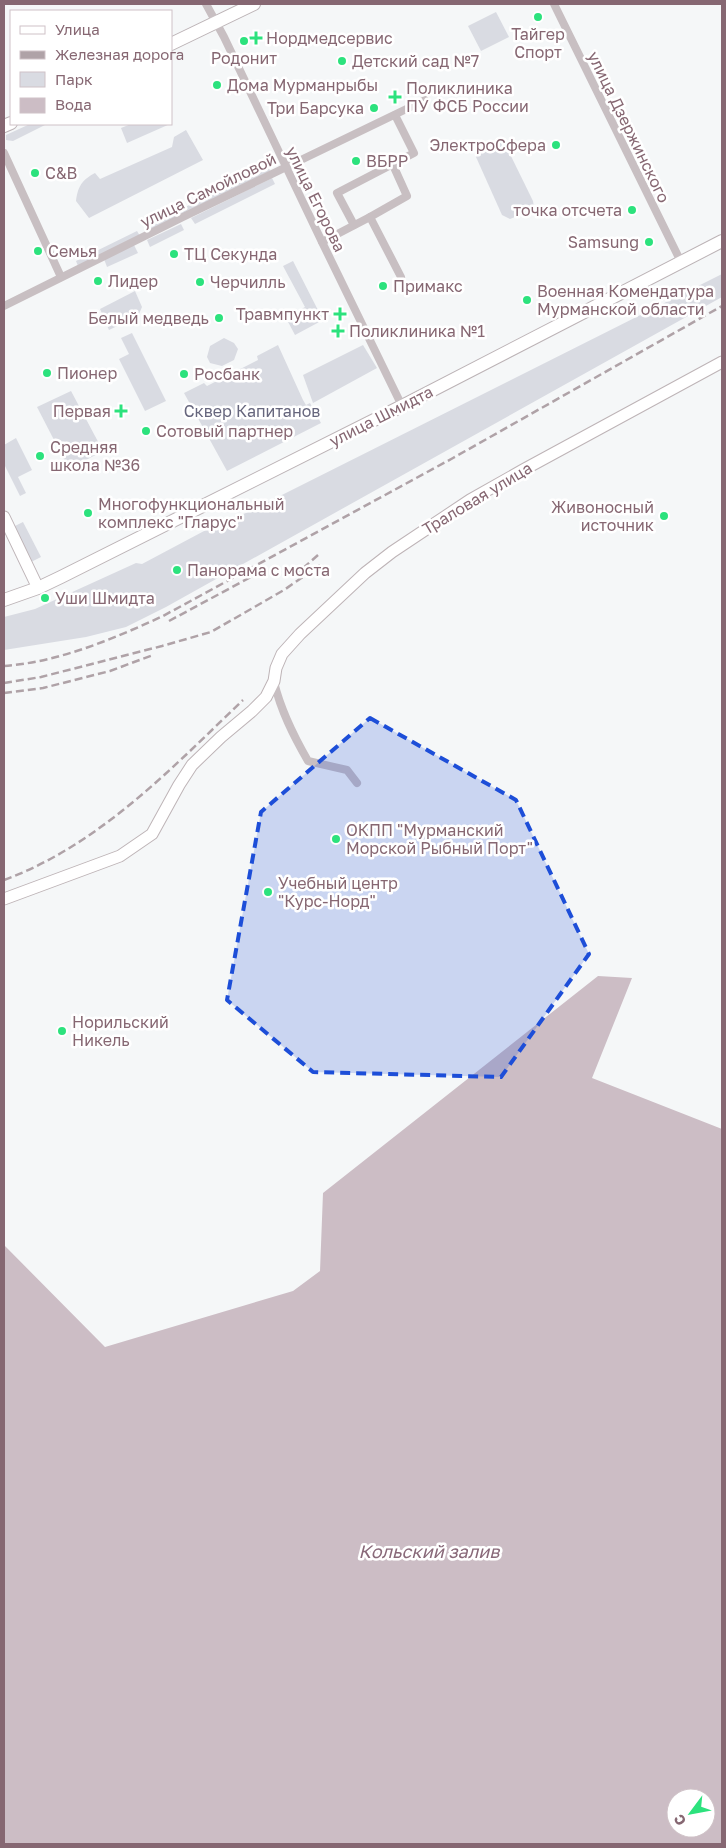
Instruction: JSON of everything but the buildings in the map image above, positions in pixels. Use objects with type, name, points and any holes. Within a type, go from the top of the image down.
[{"type":"main road","points":[[172,44],[254,4]]},
{"type":"main road","name":"улица Шмидта","points":[[4,600],[38,588],[402,406],[722,241]]},
{"type":"street","name":"улица Егорова","points":[[206,4],[402,406]]},
{"type":"street","name":"улица Дзержинского","points":[[554,4],[680,262]]},
{"type":"street","name":"улица Самойловой","points":[[4,306],[425,100]]},
{"type":"street","points":[[354,225],[338,193],[414,153],[395,115]]},
{"type":"street","points":[[4,153],[62,276]]},
{"type":"street","points":[[322,242],[407,196],[392,165]]},
{"type":"street","points":[[370,217],[401,277]]},
{"type":"street","name":"Траловая улица","points":[[4,899],[120,856],[152,834],[192,765],[266,697],[274,681],[276,668],[282,654],[300,634],[365,572],[392,552],[478,496],[722,362]]},
{"type":"street","points":[[4,518],[38,588]]},
{"type":"street","name":"Траловая улица","points":[[274,681],[280,705],[288,724],[308,761],[347,770],[357,783]]},
{"type":"highlighted area","points":[[370,718],[516,800],[589,954],[501,1077],[313,1072],[227,1000],[261,812]]},
{"type":"green space","points":[[496,12],[509,37],[481,51],[468,26]]},
{"type":"green space","points":[[28,125],[45,125],[13,141],[6,140],[6,135]]},
{"type":"green space","points":[[128,125],[168,125],[127,143],[121,128]]},
{"type":"green space","points":[[186,130],[203,160],[89,218],[76,201],[79,187],[87,178],[95,173],[100,179],[172,147],[174,137]]},
{"type":"green space","points":[[498,142],[503,143],[507,148],[533,201],[534,207],[530,211],[510,219],[502,215],[476,157],[479,152]]},
{"type":"green space","points":[[268,166],[270,171],[149,231],[147,226]]},
{"type":"green space","points":[[272,178],[275,184],[195,224],[191,218]]},
{"type":"green space","points":[[181,224],[184,230],[150,247],[147,240]]},
{"type":"green space","points":[[137,231],[140,236],[78,266],[76,261]]},
{"type":"green space","points":[[134,245],[138,253],[107,267],[104,259]]},
{"type":"green space","points":[[293,261],[323,320],[295,335],[286,318],[305,307],[283,266]]},
{"type":"green space","points":[[722,274],[722,297],[166,607],[126,627],[86,637],[4,650],[4,617],[35,609],[136,563],[142,564],[221,522],[246,513]]},
{"type":"green space","points":[[135,291],[142,307],[138,316],[109,330],[100,309]]},
{"type":"green space","points":[[132,333],[166,401],[145,411],[119,359],[129,354],[121,338]]},
{"type":"green space","points":[[224,338],[234,343],[238,349],[234,360],[222,366],[210,363],[207,357],[210,346]]},
{"type":"green space","name":"Сквер Капитанов","points":[[278,345],[303,400],[306,405],[310,403],[321,423],[227,471],[184,393],[204,383],[207,386],[258,360],[257,356]]},
{"type":"green space","points":[[363,345],[377,368],[313,403],[303,375]]},
{"type":"green space","points":[[71,391],[103,451],[69,469],[37,407]]},
{"type":"green space","points":[[16,438],[32,470],[18,477],[26,493],[20,496],[4,464],[4,445]]},
{"type":"green space","points":[[23,522],[41,557],[31,562],[13,527]]},
{"type":"water","name":"Кольский залив","points":[[598,976],[632,978],[592,1078],[722,1129],[722,1844],[4,1844],[4,1245],[105,1347],[293,1291],[320,1271],[323,1193]]},
{"type":"railway","points":[[4,666],[45,660],[85,648],[163,616],[453,458],[722,306]]},
{"type":"railway","points":[[294,576],[318,555]]},
{"type":"railway","points":[[4,683],[41,677],[211,632],[284,590],[320,565]]},
{"type":"railway","points":[[169,621],[262,571]]},
{"type":"railway","points":[[4,693],[43,688],[110,671],[153,655]]},
{"type":"railway","points":[[4,880],[39,865],[71,847],[102,826],[161,778],[243,700]]},
{"type":"place","name":"Тайгер Спорт","points":[[538,17]]},
{"type":"place","name":"Нордмедсервис","points":[[256,38]]},
{"type":"place","name":"Родонит","points":[[244,41]]},
{"type":"place","name":"Детский сад №7","points":[[342,61]]},
{"type":"place","name":"Дома Мурманрыбы","points":[[217,85]]},
{"type":"place","name":"Поликлиника ПУ ФСБ России","points":[[395,97]]},
{"type":"place","name":"Три Барсука","points":[[374,108]]},
{"type":"place","name":"ЭлектроСфера","points":[[556,145]]},
{"type":"place","name":"ВБРР","points":[[356,161]]},
{"type":"place","name":"C&B","points":[[35,173]]},
{"type":"place","name":"точка отсчета","points":[[632,210]]},
{"type":"place","name":"Samsung","points":[[649,242]]},
{"type":"place","name":"Семья","points":[[38,251]]},
{"type":"place","name":"ТЦ Секунда","points":[[174,254]]},
{"type":"place","name":"Лидер","points":[[98,281]]},
{"type":"place","name":"Черчилль","points":[[200,282]]},
{"type":"place","name":"Примакс","points":[[383,286]]},
{"type":"place","name":"Военная Комендатура Мурманской области","points":[[527,300]]},
{"type":"place","name":"Травмпункт","points":[[340,314]]},
{"type":"place","name":"Белый медведь","points":[[219,318]]},
{"type":"place","name":"Поликлиника №1","points":[[338,331]]},
{"type":"place","name":"Пионер","points":[[47,373]]},
{"type":"place","name":"Росбанк","points":[[184,374]]},
{"type":"place","name":"Первая","points":[[121,411]]},
{"type":"place","name":"Сотовый партнер","points":[[146,431]]},
{"type":"place","name":"Средняя школа №36","points":[[40,456]]},
{"type":"place","name":"Многофункциональный комплекс \"Гларус\"","points":[[88,513]]},
{"type":"place","name":"Живоносный источник","points":[[664,516]]},
{"type":"place","name":"Панорама с моста","points":[[177,570]]},
{"type":"place","name":"Уши Шмидта","points":[[45,598]]},
{"type":"place","name":"ОКПП \"Мурманский Морской Рыбный Порт\"","points":[[336,839]]},
{"type":"place","name":"Учебный центр \"Курс-Норд\"","points":[[268,892]]},
{"type":"place","name":"Норильский Никель","points":[[62,1031]]}]
